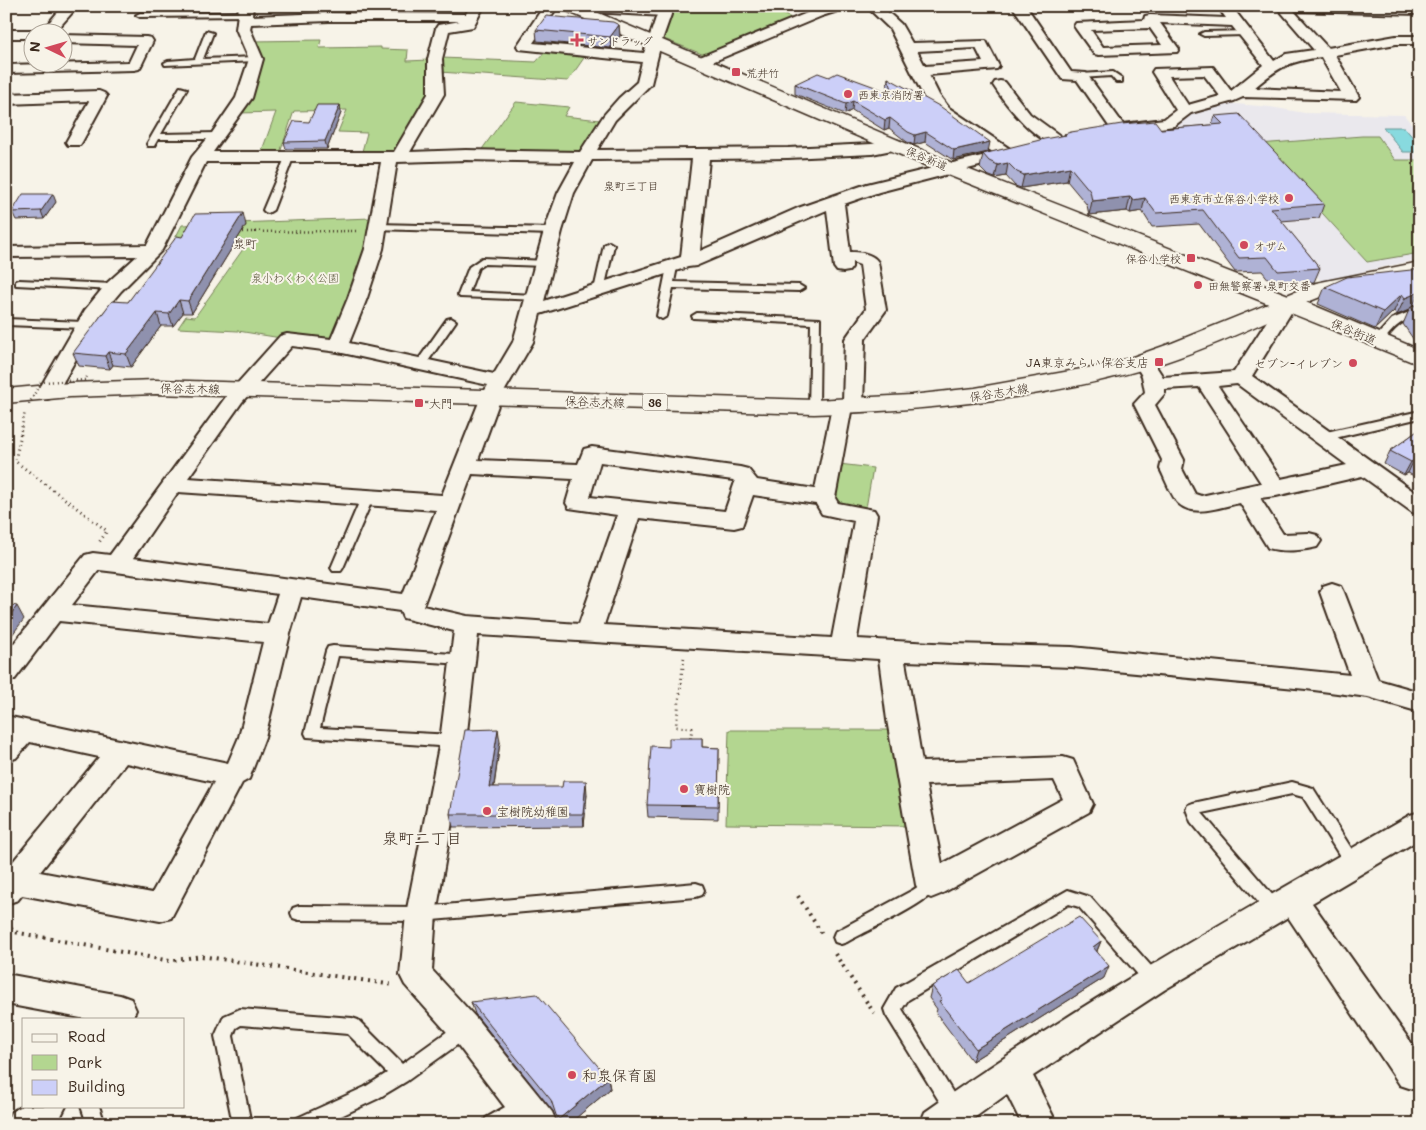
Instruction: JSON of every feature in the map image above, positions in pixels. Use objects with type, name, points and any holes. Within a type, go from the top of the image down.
[{"type":"main road","name":"保谷新道","points":[[575,9],[652,50],[700,62],[950,168],[1288,303]]},
{"type":"main road","name":"保谷志木線","points":[[6,396],[38,398],[156,387],[496,390],[814,407],[921,402],[998,392],[1089,375],[1143,361],[1263,315],[1324,288],[1416,273]]},
{"type":"main road","name":"保谷街道","points":[[1288,303],[1420,358]]},
{"type":"street","points":[[57,22],[71,6]]},
{"type":"street","points":[[552,6],[524,46],[652,50]]},
{"type":"street","points":[[700,62],[817,13],[839,6]]},
{"type":"street","points":[[873,6],[896,27],[908,47],[932,97],[944,111],[1007,154]]},
{"type":"street","points":[[1024,6],[1020,7],[1066,76],[1081,76],[1112,130],[1168,123],[1186,110],[1235,95],[1351,97],[1330,58],[1282,7],[1420,10]]},
{"type":"street","points":[[1224,6],[1271,66]]},
{"type":"street","points":[[665,10],[652,50],[644,84],[624,101],[609,118],[566,193],[552,231],[523,342],[496,390],[463,466],[411,604],[412,612],[468,625],[892,651],[1072,657],[1306,679],[1368,687],[1420,702]]},
{"type":"street","points":[[38,398],[84,325],[114,287],[153,250],[200,158],[218,136],[244,98],[256,59],[244,29],[245,13],[360,18],[474,12],[468,24],[462,27],[443,28],[435,59],[436,94],[395,157],[376,229],[374,247],[352,316],[338,346]]},
{"type":"street","points":[[1153,24],[1081,26],[1100,51],[1172,49],[1150,19],[1236,22]]},
{"type":"street","points":[[6,34],[22,34]]},
{"type":"street","points":[[72,39],[146,41],[134,66],[72,68]]},
{"type":"street","points":[[1235,95],[1271,66],[1280,64],[1291,57],[1396,40],[1420,40]]},
{"type":"street","points":[[908,47],[981,44],[992,66],[919,71]]},
{"type":"street","points":[[6,69],[22,69]]},
{"type":"street","points":[[6,91],[22,69]]},
{"type":"street","points":[[1186,110],[1182,107],[1159,72],[1208,70],[1235,95]]},
{"type":"street","points":[[1000,85],[1024,117],[1057,141]]},
{"type":"street","points":[[6,99],[99,96],[74,142]]},
{"type":"street","points":[[1040,145],[1075,137]]},
{"type":"street","points":[[200,158],[701,154],[872,149],[896,145]]},
{"type":"street","points":[[533,305],[600,290],[690,262],[720,251],[804,212],[873,188],[1024,150]]},
{"type":"street","points":[[690,262],[701,154]]},
{"type":"street","points":[[835,202],[842,262],[859,257],[870,262],[876,310],[864,325],[856,340],[847,406],[824,498],[830,509],[866,515],[843,647]]},
{"type":"street","points":[[6,252],[153,250]]},
{"type":"street","points":[[1241,378],[1262,342],[1280,321],[1288,303]]},
{"type":"street","points":[[116,564],[236,398],[288,340],[338,346],[420,365],[496,390]]},
{"type":"street","points":[[1143,361],[1150,371],[1155,384],[1155,393],[1144,404],[1173,460],[1171,469],[1187,499],[1199,504],[1276,489],[1366,468]]},
{"type":"street","points":[[1155,384],[1241,378],[1419,505]]},
{"type":"street","points":[[1205,381],[1276,489]]},
{"type":"street","points":[[592,454],[740,474],[746,480],[734,520],[577,503],[586,472],[592,454]]},
{"type":"street","points":[[463,466],[586,472]]},
{"type":"street","points":[[172,484],[448,504]]},
{"type":"street","points":[[745,486],[824,498]]},
{"type":"street","points":[[1247,495],[1276,542],[1309,541]]},
{"type":"street","points":[[590,632],[630,509]]},
{"type":"street","points":[[6,672],[55,612],[93,561],[411,604]]},
{"type":"street","points":[[12,887],[160,908],[232,775],[239,771],[252,736],[277,634],[292,587]]},
{"type":"street","points":[[1332,592],[1368,687]]},
{"type":"street","points":[[55,612],[277,634]]},
{"type":"street","points":[[468,625],[453,742],[421,914],[416,975],[465,1028],[533,1114]]},
{"type":"street","points":[[892,651],[900,720],[931,885],[1079,804],[1063,768],[911,774]]},
{"type":"street","points":[[6,750],[15,728],[232,775]]},
{"type":"street","points":[[12,887],[120,751]]},
{"type":"street","points":[[946,1117],[1012,1070],[1153,980],[1418,828]]},
{"type":"street","points":[[1284,905],[1412,1073],[1420,1070]]},
{"type":"street","points":[[8,992],[120,1010],[115,1018]]},
{"type":"street","points":[[1012,1070],[1040,1124]]},
{"type":"street","points":[[23,1124],[45,1112],[48,1108]]},
{"type":"lane","points":[[575,9],[665,10]]},
{"type":"lane","points":[[140,15],[245,13]]},
{"type":"lane","points":[[198,62],[209,33]]},
{"type":"lane","points":[[1204,34],[1245,33]]},
{"type":"lane","points":[[168,63],[256,59]]},
{"type":"lane","points":[[1081,76],[1113,74],[1119,80]]},
{"type":"lane","points":[[183,89],[153,141],[218,136]]},
{"type":"lane","points":[[268,210],[289,158]]},
{"type":"lane","points":[[376,229],[552,231]]},
{"type":"lane","points":[[600,290],[609,245]]},
{"type":"lane","points":[[533,305],[463,295],[474,267],[482,261],[544,263]]},
{"type":"lane","points":[[662,316],[672,267]]},
{"type":"lane","points":[[19,284],[114,287]]},
{"type":"lane","points":[[669,285],[798,288]]},
{"type":"lane","points":[[1378,341],[1399,318],[1410,314],[1420,314]]},
{"type":"lane","points":[[697,316],[816,321],[814,407]]},
{"type":"lane","points":[[420,365],[451,321]]},
{"type":"lane","points":[[6,322],[84,325]]},
{"type":"lane","points":[[1322,437],[1420,414]]},
{"type":"lane","points":[[337,568],[367,498]]},
{"type":"lane","points":[[453,742],[312,733],[333,651],[463,659]]},
{"type":"lane","points":[[1284,905],[1196,818],[1193,809],[1292,788],[1308,792],[1353,864]]},
{"type":"lane","points":[[838,945],[919,895],[931,885]]},
{"type":"lane","points":[[299,913],[421,914],[696,890]]},
{"type":"lane","points":[[946,1117],[892,1009],[902,994],[1068,898],[1084,902],[1153,980]]},
{"type":"lane","points":[[242,1124],[224,1036],[230,1022],[240,1017],[352,1026],[401,1076]]},
{"type":"lane","points":[[302,1124],[371,1093],[401,1076],[465,1028]]},
{"type":"lane","points":[[91,1108],[96,1124]]},
{"type":"lane","points":[[492,1124],[533,1114]]},
{"type":"path","points":[[230,232],[376,229]]},
{"type":"path","points":[[38,398],[41,382],[85,380],[87,377]]},
{"type":"path","points":[[25,414],[16,461],[107,531],[97,546]]},
{"type":"path","points":[[686,638],[676,727],[692,728],[690,745]]},
{"type":"path","points":[[798,896],[824,936]]},
{"type":"path","points":[[6,923],[14,932],[170,961],[201,956],[397,985]]},
{"type":"path","points":[[838,945],[878,1019]]},
{"type":"shaded area","name":"西東京市立保谷小学校","points":[[1225,103],[1270,107],[1305,113],[1404,115],[1420,134],[1420,259],[1321,281],[1262,208],[1106,135],[1167,126],[1189,112]]},
{"type":"green space","points":[[670,6],[764,6],[796,20],[707,56],[659,37]]},
{"type":"green space","points":[[321,40],[319,48],[381,47],[381,49],[408,50],[407,61],[429,60],[430,95],[397,153],[361,155],[367,133],[338,132],[347,110],[294,111],[280,153],[261,153],[276,112],[240,113],[252,41]]},
{"type":"green space","points":[[546,51],[586,55],[568,81],[440,72],[442,58],[536,62]]},
{"type":"green space","points":[[516,102],[569,107],[564,116],[600,120],[578,153],[480,152]]},
{"type":"green space","points":[[1378,136],[1395,160],[1420,160],[1420,253],[1367,262],[1259,144]]},
{"type":"green space","name":"泉小わくわく公園","points":[[372,218],[344,309],[331,338],[287,333],[281,338],[238,331],[178,328],[186,316],[195,317],[246,245],[171,246],[182,225]]},
{"type":"green space","points":[[839,464],[873,468],[866,508],[838,504],[832,498]]},
{"type":"green space","points":[[729,730],[891,730],[910,826],[726,824]]},
{"type":"water","points":[[1383,127],[1404,127],[1420,146],[1420,152],[1403,152]]},
{"type":"building","points":[[546,16],[613,22],[619,25],[610,37],[536,30]]},
{"type":"building","points":[[818,73],[829,77],[837,73],[894,94],[888,78],[941,107],[990,142],[954,150],[926,132],[915,135],[890,118],[885,120],[853,101],[846,104],[795,84]]},
{"type":"building","points":[[317,105],[340,105],[325,141],[284,142],[294,121],[309,122]]},
{"type":"building","points":[[1239,114],[1324,204],[1271,208],[1320,268],[1278,271],[1267,257],[1239,258],[1203,210],[1156,213],[1145,198],[1133,200],[1130,197],[1092,201],[1090,191],[1070,167],[1024,175],[1017,172],[1008,163],[998,165],[989,161],[983,154],[1066,135],[1064,134],[1071,132],[1122,124],[1155,121],[1161,129],[1223,124],[1215,116]]},
{"type":"building","points":[[23,194],[53,194],[41,211],[12,212]]},
{"type":"building","points":[[243,213],[188,301],[179,300],[169,314],[157,313],[126,354],[108,352],[105,356],[73,353],[112,301],[128,302],[177,236],[182,237],[195,214]]},
{"type":"building","points":[[1420,269],[1420,292],[1405,298],[1402,294],[1383,312],[1325,287],[1347,277]]},
{"type":"building","points":[[1420,304],[1420,320],[1411,307]]},
{"type":"building","points":[[1420,429],[1420,463],[1414,460],[1411,462],[1390,451]]},
{"type":"building","points":[[6,604],[17,606],[6,620]]},
{"type":"building","points":[[498,729],[489,787],[562,787],[563,781],[586,781],[583,814],[450,814],[465,730]]},
{"type":"building","points":[[669,738],[702,738],[702,747],[719,748],[718,806],[647,805],[651,746],[669,747]]},
{"type":"building","points":[[1079,917],[1101,941],[1093,947],[1109,966],[976,1049],[939,1001],[942,1000],[932,986],[959,970],[969,983]]},
{"type":"building","points":[[537,994],[608,1078],[559,1119],[551,1100],[471,1002]]},
{"type":"place","name":"サンドラッグ","points":[[577,40]]},
{"type":"place","name":"荒井竹","points":[[736,72]]},
{"type":"place","name":"西東京消防署","points":[[848,94]]},
{"type":"place","name":"西東京市立保谷小学校","points":[[1289,198]]},
{"type":"place","name":"オザム","points":[[1244,245]]},
{"type":"place","name":"保谷小学校","points":[[1191,258]]},
{"type":"place","name":"田無警察署 泉町交番","points":[[1198,285]]},
{"type":"place","name":"JA東京みらい保谷支店","points":[[1159,362]]},
{"type":"place","name":"セブン-イレブン","points":[[1353,363]]},
{"type":"place","name":"大門","points":[[419,403]]},
{"type":"place","name":"寶樹院","points":[[684,789]]},
{"type":"place","name":"宝樹院幼稚園","points":[[487,811]]},
{"type":"place","name":"和泉保育園","points":[[572,1075]]},
{"type":"district","name":"泉町三丁目","points":[[631,185]]},
{"type":"district","name":"泉町","points":[[245,243]]},
{"type":"district","name":"泉町二丁目","points":[[422,837]]}]
